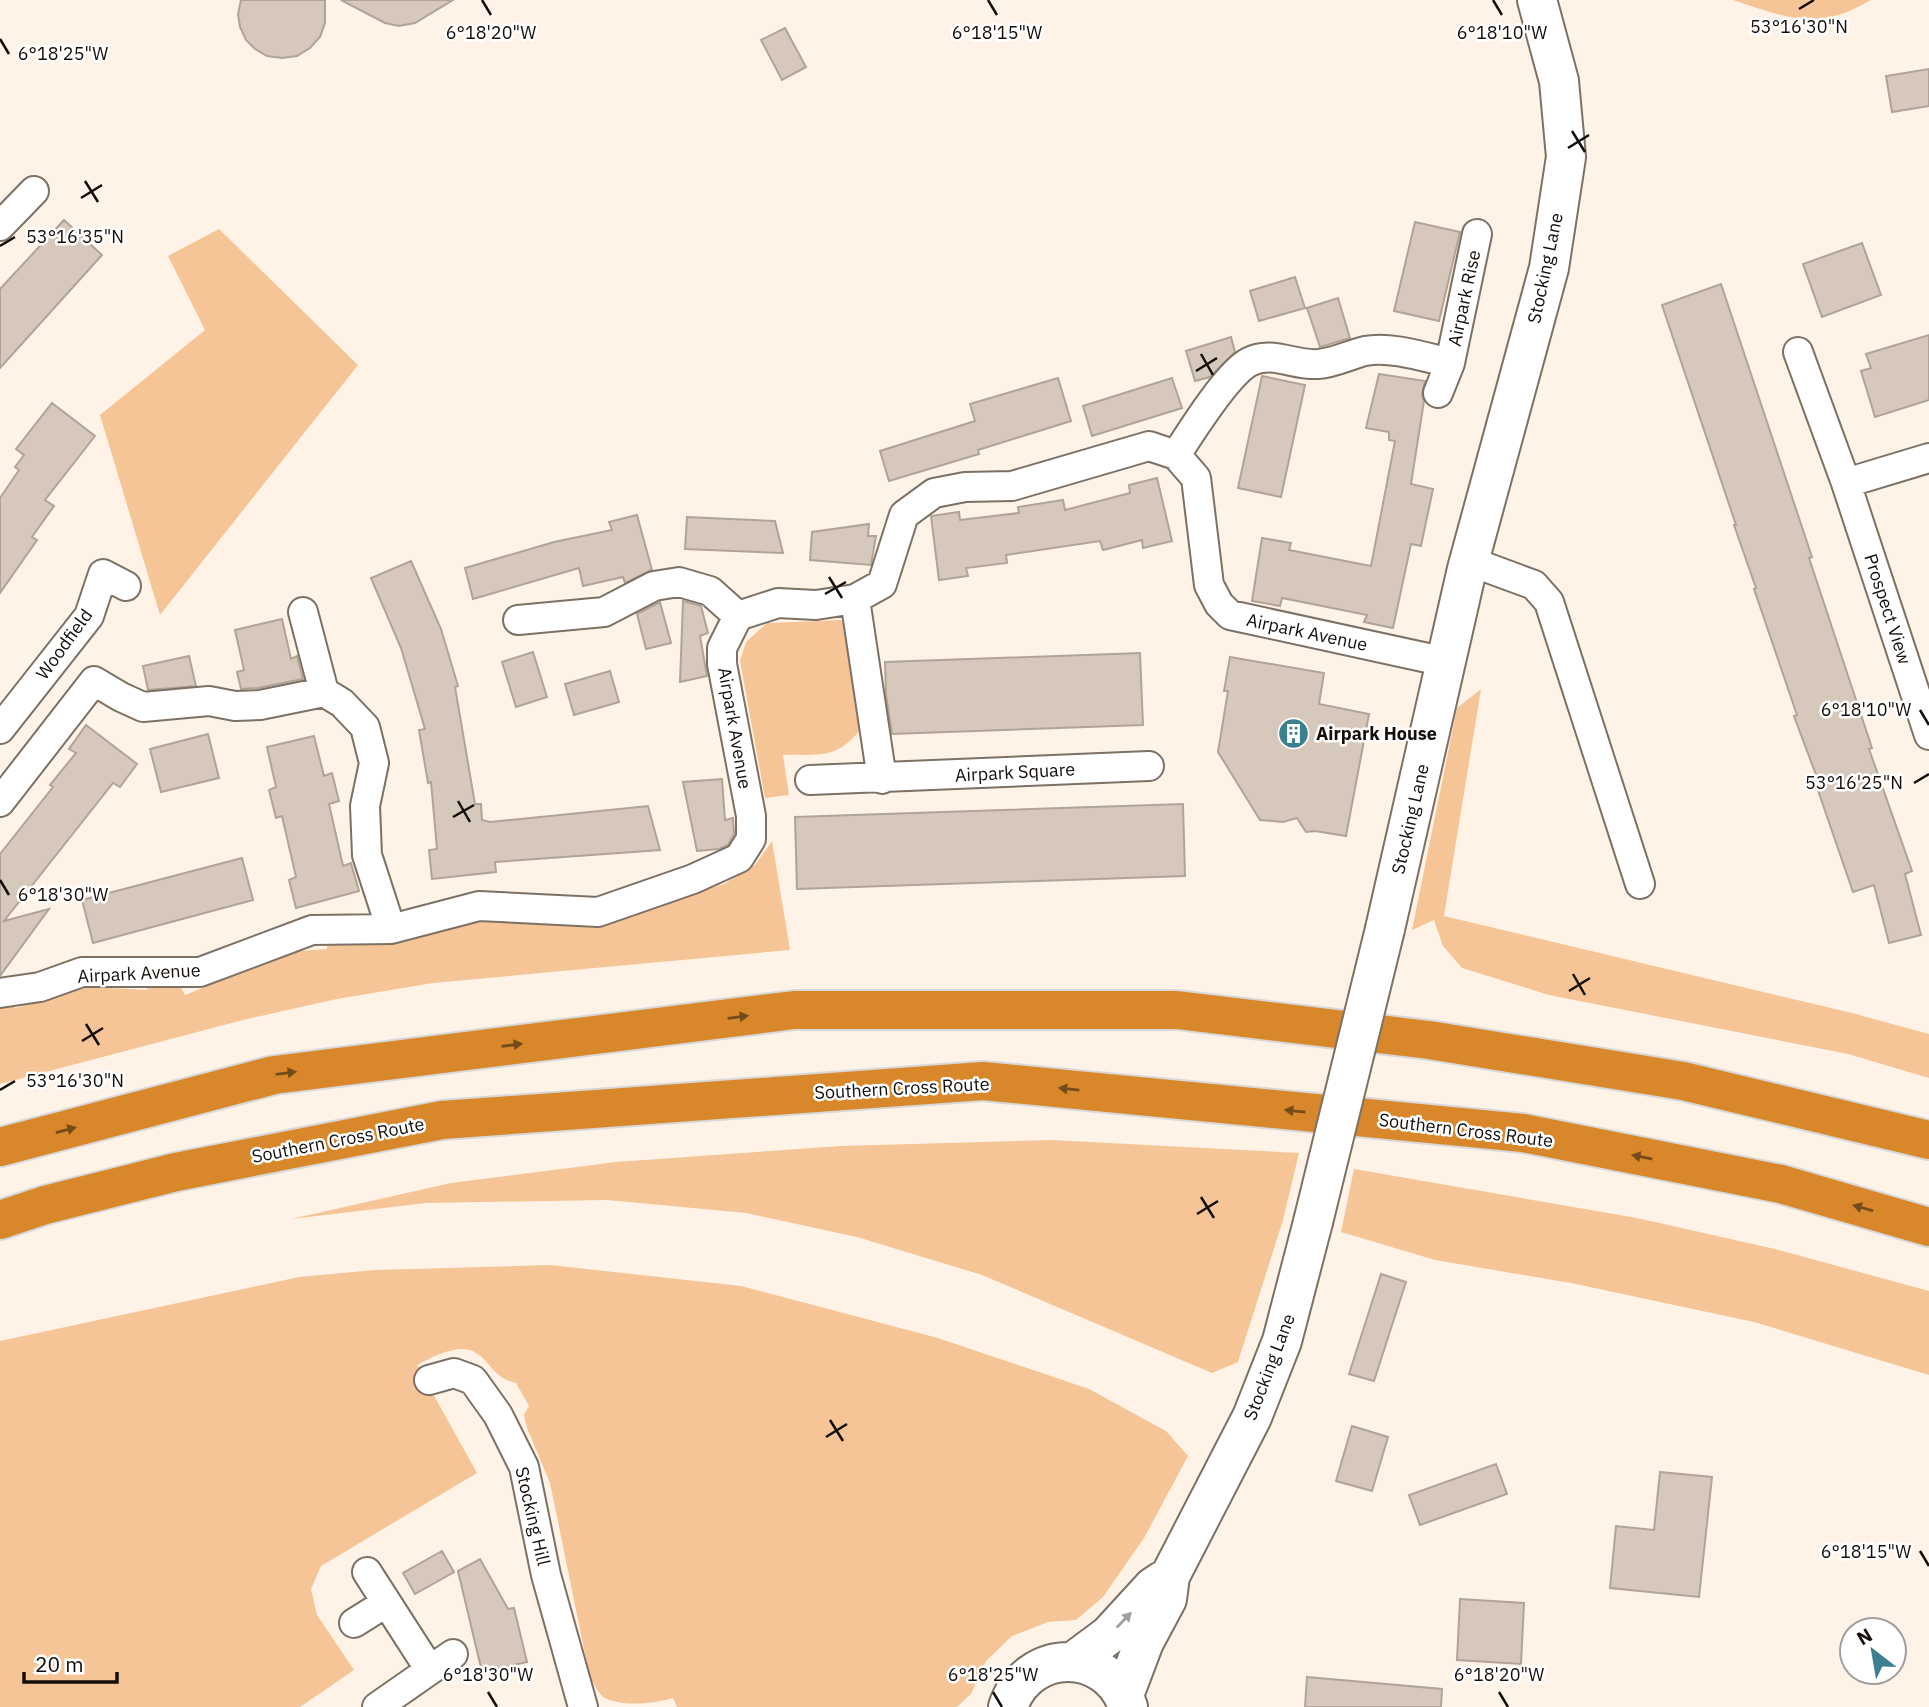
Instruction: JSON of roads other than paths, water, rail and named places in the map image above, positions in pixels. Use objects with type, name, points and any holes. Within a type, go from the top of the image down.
[{"type":"highway","points":[[0,1147],[274,1074],[794,1010],[1177,1010],[1429,1040],[1683,1081],[1929,1140]]},
{"type":"highway","name":"Southern Cross Route","points":[[0,1220],[45,1205],[176,1172],[442,1121],[983,1081],[1523,1133],[1781,1184],[1929,1227]]},
{"type":"main road","name":"Stocking Lane","points":[[1126,1701],[1144,1642],[1167,1599],[1170,1576],[1252,1417],[1282,1341],[1385,929],[1469,561],[1549,268],[1566,157],[1559,81],[1537,0]]},
{"type":"main road","name":"Stocking Lane","points":[[1074,1661],[1109,1636],[1153,1587],[1170,1576]]},
{"type":"main road","name":"Stocking Lane","points":[[1008,1707],[1018,1686],[1034,1672],[1053,1663],[1074,1661],[1094,1667],[1112,1678],[1126,1701]]},
{"type":"street","points":[[0,226],[34,191]]},
{"type":"street","name":"Airpark Rise","points":[[1438,393],[1450,363],[1478,234]]},
{"type":"street","name":"Airpark Rise","points":[[1175,455],[1213,401],[1249,363],[1270,356],[1316,365],[1366,351],[1376,351],[1416,355],[1450,363]]},
{"type":"street","name":"Prospect View","points":[[1798,352],[1846,483],[1929,735]]},
{"type":"street","points":[[518,620],[604,612],[654,586],[679,582],[710,591],[738,616],[778,603],[816,605],[855,599],[882,584],[904,515],[934,493],[965,486],[1012,486],[1149,446],[1175,455]]},
{"type":"street","name":"Airpark Avenue","points":[[1175,455],[1196,478],[1209,585],[1219,604],[1230,615],[1446,662]]},
{"type":"street","points":[[1846,483],[1929,458]]},
{"type":"street","points":[[1469,561],[1534,585],[1549,603],[1640,884]]},
{"type":"street","name":"Woodfield","points":[[0,729],[89,616],[103,574],[126,586]]},
{"type":"street","points":[[855,599],[882,779]]},
{"type":"street","points":[[303,612],[324,692]]},
{"type":"street","name":"Airpark Avenue","points":[[0,993],[40,987],[82,972],[200,972],[312,930],[391,929],[479,906],[598,912],[693,878],[739,858],[751,839],[751,817],[722,664],[722,648],[738,616]]},
{"type":"street","points":[[0,802],[94,681],[143,707],[209,701],[235,706],[260,705],[324,692],[342,703],[365,727],[373,763],[365,806],[367,855],[391,929]]},
{"type":"street","name":"Airpark Square","points":[[810,780],[1149,766]]},
{"type":"street","name":"Stocking Hill","points":[[429,1380],[454,1373],[474,1380],[504,1402],[524,1467],[546,1575],[583,1707]]},
{"type":"street","points":[[367,1572],[430,1670]]},
{"type":"street","points":[[354,1623],[386,1603]]},
{"type":"street","points":[[377,1707],[453,1654]]},
{"type":"place","name":"Airpark House","points":[[1293,733]]}]
